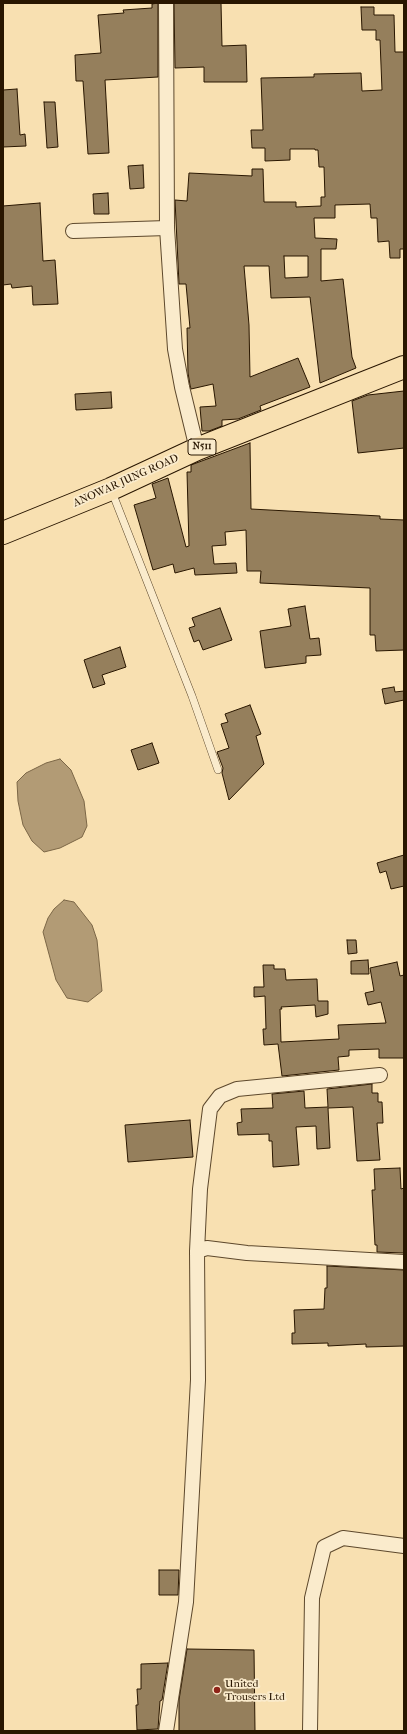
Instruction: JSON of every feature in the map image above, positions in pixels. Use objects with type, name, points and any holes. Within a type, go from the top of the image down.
[{"type":"highway","name":"ANOWAR JUNG ROAD","points":[[3,533],[111,489],[197,449],[400,373]]},
{"type":"street","points":[[166,3],[167,228],[175,349],[182,387],[197,449]]},
{"type":"street","points":[[73,231],[167,228]]},
{"type":"street","points":[[166,1731],[186,1602],[198,1380],[197,1251],[200,1189],[210,1109],[220,1096],[237,1088],[380,1075]]},
{"type":"street","points":[[197,1251],[207,1248],[247,1253],[404,1262]]},
{"type":"street","points":[[310,1731],[312,1598],[324,1547],[343,1538],[404,1546]]},
{"type":"lane","points":[[111,489],[192,696],[218,770]]},
{"type":"shaded area","points":[[60,759],[71,770],[84,801],[87,826],[82,837],[60,848],[44,852],[32,841],[23,825],[18,801],[17,782],[26,773],[46,763]]},
{"type":"shaded area","points":[[64,900],[74,902],[92,925],[97,940],[102,991],[88,1002],[67,998],[56,980],[43,932],[48,918],[54,909]]},
{"type":"building","points":[[158,3],[158,77],[105,80],[109,153],[88,154],[83,81],[76,81],[75,55],[101,53],[98,15],[124,13],[123,10],[152,8],[152,4]]},
{"type":"building","points":[[174,3],[221,3],[222,46],[246,45],[247,82],[204,82],[204,67],[175,68]]},
{"type":"building","points":[[361,7],[374,7],[374,15],[394,15],[395,52],[404,52],[404,249],[400,249],[400,258],[390,258],[389,241],[378,242],[377,218],[371,218],[370,204],[335,205],[335,218],[314,218],[315,238],[337,239],[336,249],[321,249],[321,281],[343,279],[352,357],[356,368],[320,383],[310,297],[271,298],[269,266],[244,266],[249,325],[250,377],[298,358],[310,387],[260,406],[261,410],[238,419],[222,420],[222,426],[209,431],[202,431],[200,407],[216,406],[213,384],[191,389],[190,385],[188,373],[187,328],[190,328],[186,284],[179,284],[175,200],[187,201],[189,173],[252,176],[252,169],[263,169],[264,202],[296,202],[296,207],[321,206],[321,197],[325,197],[324,167],[319,167],[318,150],[290,149],[290,160],[265,161],[265,148],[252,148],[251,130],[263,130],[261,78],[314,77],[314,74],[361,73],[362,91],[382,90],[380,40],[376,40],[376,30],[362,30]],"holes":[[[284,256],[308,256],[308,277],[285,278]]]},
{"type":"building","points":[[17,89],[20,135],[25,134],[26,146],[3,147],[3,90]]},
{"type":"building","points":[[44,102],[55,102],[58,147],[47,148]]},
{"type":"building","points":[[143,165],[144,188],[130,189],[128,166]]},
{"type":"building","points":[[108,193],[109,214],[94,214],[93,194]]},
{"type":"building","points":[[40,203],[43,261],[55,260],[58,304],[33,305],[32,286],[12,288],[11,284],[3,285],[3,206]]},
{"type":"building","points":[[404,391],[404,448],[358,453],[352,401],[368,395]]},
{"type":"building","points":[[111,392],[112,408],[76,410],[75,394]]},
{"type":"building","points":[[250,443],[251,509],[380,516],[380,519],[404,520],[404,650],[376,651],[375,635],[370,635],[370,588],[260,583],[261,571],[247,571],[246,530],[225,532],[226,545],[212,546],[214,564],[236,563],[237,573],[195,575],[194,568],[175,573],[173,564],[153,570],[134,505],[156,498],[152,484],[168,478],[186,547],[189,546],[187,472],[191,472],[191,465]]},
{"type":"building","points":[[305,606],[310,639],[319,638],[321,655],[306,656],[306,663],[265,668],[260,631],[291,626],[288,609]]},
{"type":"building","points":[[220,608],[232,640],[203,650],[199,640],[194,642],[189,628],[195,626],[192,618]]},
{"type":"building","points":[[120,647],[126,667],[102,675],[105,684],[93,688],[84,660]]},
{"type":"building","points":[[394,687],[395,692],[404,691],[404,700],[385,704],[382,689]]},
{"type":"building","points":[[250,705],[261,734],[256,736],[264,764],[229,800],[222,773],[223,768],[217,752],[229,748],[221,724],[228,722],[225,714]]},
{"type":"building","points":[[152,743],[159,763],[138,770],[131,750]]},
{"type":"building","points":[[404,855],[404,886],[391,889],[386,871],[380,873],[377,863]]},
{"type":"building","points":[[347,940],[356,940],[357,953],[348,954]]},
{"type":"building","points":[[368,960],[369,974],[351,974],[351,961]]},
{"type":"building","points":[[397,962],[400,976],[404,975],[404,1058],[379,1058],[379,1049],[349,1050],[349,1056],[338,1057],[339,1070],[282,1076],[278,1044],[264,1045],[263,1029],[266,1029],[265,996],[254,997],[254,987],[264,987],[263,965],[274,965],[274,969],[285,969],[286,980],[317,979],[318,1001],[328,1001],[328,1014],[316,1017],[315,1005],[281,1007],[281,1042],[339,1039],[338,1025],[386,1023],[381,1002],[368,1005],[365,993],[374,991],[370,968]]},
{"type":"building","points":[[372,1084],[372,1093],[378,1093],[378,1102],[382,1102],[383,1123],[377,1123],[380,1160],[357,1161],[353,1107],[328,1108],[330,1148],[317,1149],[316,1126],[296,1127],[299,1165],[273,1167],[272,1141],[269,1141],[269,1134],[238,1135],[237,1123],[242,1122],[241,1109],[273,1108],[272,1094],[304,1091],[305,1108],[328,1107],[327,1089]]},
{"type":"building","points":[[190,1120],[193,1157],[128,1162],[125,1125]]},
{"type":"building","points":[[400,1168],[401,1189],[404,1188],[404,1253],[377,1252],[377,1245],[375,1245],[372,1190],[375,1190],[374,1169]]},
{"type":"building","points":[[327,1266],[404,1270],[404,1346],[366,1347],[366,1344],[328,1346],[328,1343],[292,1344],[292,1333],[295,1333],[294,1310],[324,1309],[325,1288],[327,1288]]},
{"type":"building","points":[[159,1570],[179,1570],[178,1595],[159,1595]]},
{"type":"building","name":"United Trousers Ltd","points":[[187,1649],[254,1650],[255,1731],[179,1731],[179,1700]]},
{"type":"building","points":[[168,1663],[162,1700],[160,1701],[158,1729],[137,1730],[136,1705],[138,1705],[137,1689],[141,1689],[141,1664]]},
{"type":"place","name":"United Trousers Ltd","points":[[217,1690]]}]
